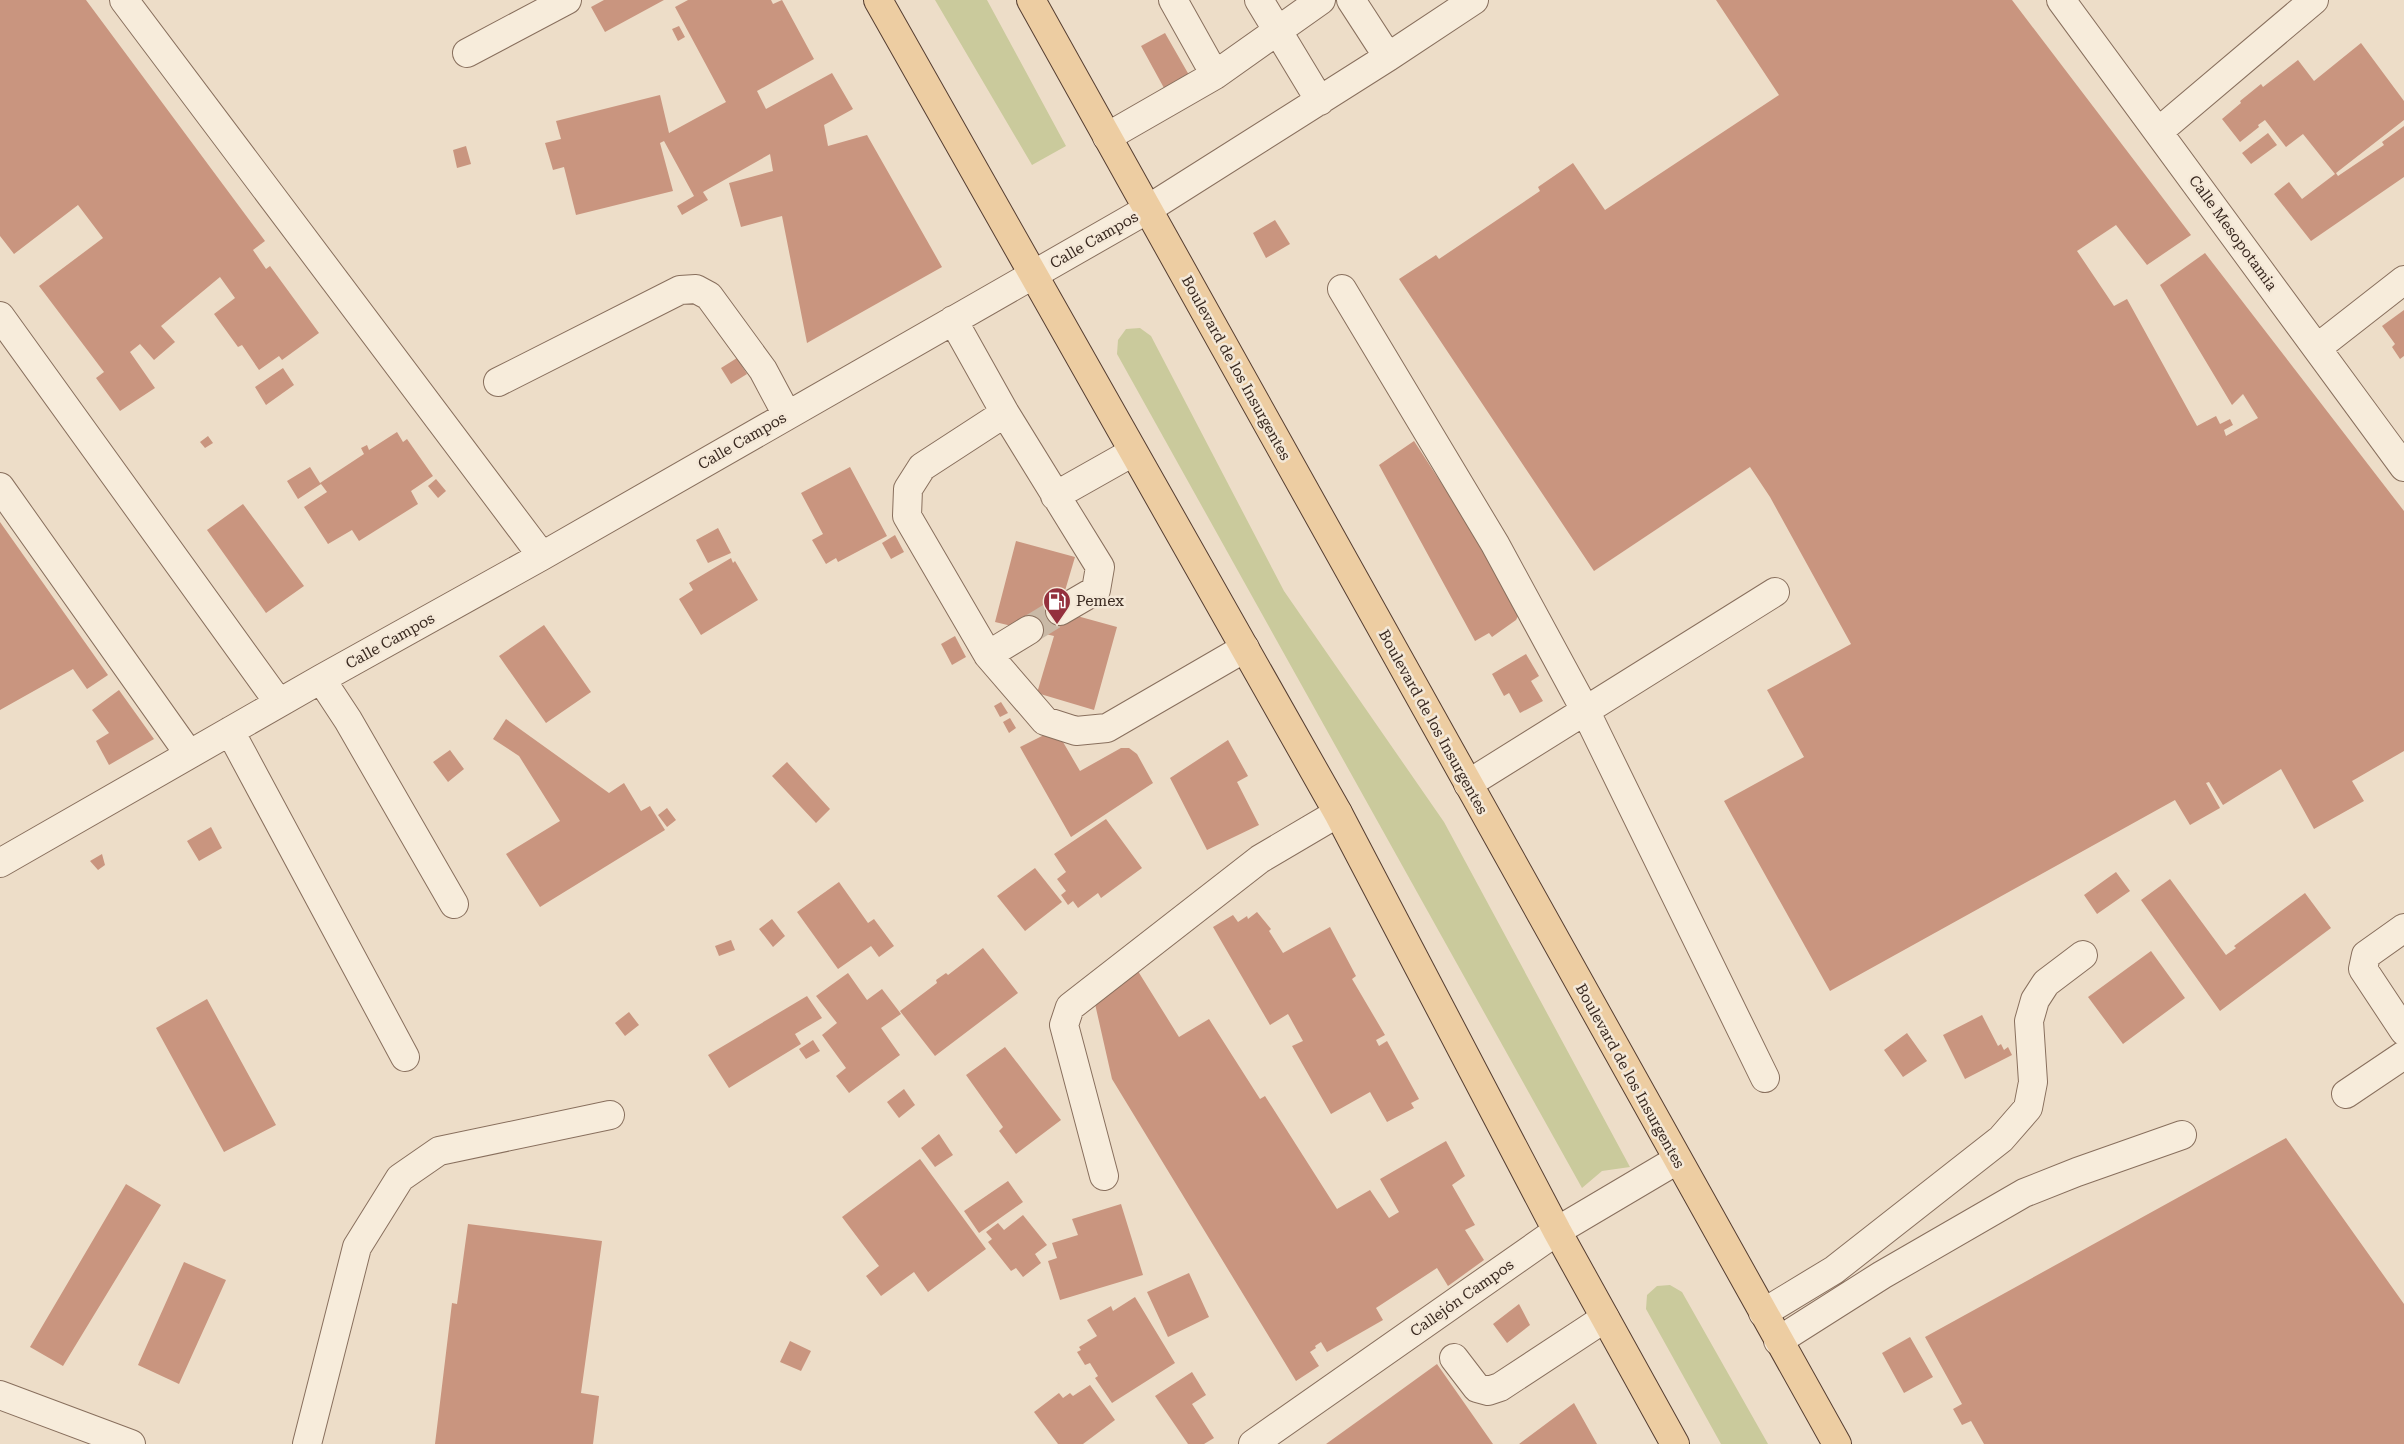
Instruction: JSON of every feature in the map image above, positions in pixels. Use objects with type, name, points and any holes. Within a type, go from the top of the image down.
[{"type":"main road","points":[[878,0],[1032,276],[1338,813],[1557,1232],[1675,1444]]},
{"type":"main road","name":"Boulevard de los Insurgentes","points":[[1031,0],[1837,1444]]},
{"type":"street","points":[[124,0],[542,556]]},
{"type":"street","points":[[467,53],[567,0]]},
{"type":"street","points":[[1173,0],[1215,75]]},
{"type":"street","points":[[1259,0],[1320,100]]},
{"type":"street","points":[[1107,137],[1215,75],[1321,0]]},
{"type":"street","points":[[1351,0],[1388,57]]},
{"type":"street","name":"Calle Campos","points":[[0,863],[321,679],[542,556],[1148,209],[1388,57],[1474,0]]},
{"type":"street","name":"Calle Mesopotamia","points":[[2061,0],[2404,467]]},
{"type":"street","points":[[2158,132],[2314,0]]},
{"type":"street","points":[[2317,348],[2404,280]]},
{"type":"street","points":[[498,382],[680,290],[696,289],[709,296],[762,370],[787,415]]},
{"type":"street","points":[[1342,289],[1495,544],[1584,710],[1765,1078]]},
{"type":"street","points":[[0,316],[279,703]]},
{"type":"street","points":[[954,320],[1005,413],[1100,567],[1096,590],[1060,611]]},
{"type":"street","points":[[1005,413],[922,467],[908,489],[907,516],[988,655],[1046,721],[1076,731],[1107,728],[1244,648]]},
{"type":"street","points":[[1055,496],[1133,452]]},
{"type":"street","points":[[0,487],[189,754]]},
{"type":"street","points":[[1468,784],[1775,592]]},
{"type":"street","points":[[988,655],[1029,630]]},
{"type":"street","points":[[321,679],[353,728],[454,904]]},
{"type":"street","points":[[230,731],[405,1057]]},
{"type":"street","points":[[1104,1176],[1064,1025],[1070,1008],[1260,859],[1338,813]]},
{"type":"street","points":[[2404,928],[2366,955],[2363,969],[2404,1031]]},
{"type":"street","points":[[1763,1313],[1834,1270],[2002,1139],[2028,1108],[2033,1082],[2030,1021],[2035,1000],[2046,983],[2083,955]]},
{"type":"street","points":[[2346,1094],[2404,1055]]},
{"type":"street","points":[[307,1444],[357,1247],[400,1178],[439,1151],[610,1115]]},
{"type":"street","points":[[1778,1341],[1882,1275],[2024,1193],[2182,1135]]},
{"type":"street","name":"Callejón Campos","points":[[1252,1444],[1557,1232],[1677,1160]]},
{"type":"street","points":[[1454,1358],[1478,1388],[1488,1391],[1500,1387],[1605,1318]]},
{"type":"street","points":[[0,1395],[131,1444]]},
{"type":"green space","points":[[935,0],[987,0],[1066,146],[1032,165]]},
{"type":"green space","points":[[1140,328],[1151,336],[1284,591],[1444,822],[1630,1167],[1602,1171],[1582,1188],[1117,354],[1118,340],[1126,329]]},
{"type":"green space","points":[[1670,1285],[1682,1292],[1768,1444],[1721,1444],[1646,1309],[1647,1295],[1657,1286]]},
{"type":"building","points":[[0,0],[86,0],[265,241],[253,250],[266,269],[270,266],[319,333],[282,360],[279,356],[259,370],[242,345],[238,347],[214,314],[235,298],[220,277],[161,326],[175,342],[154,360],[140,344],[130,352],[155,388],[120,411],[96,378],[104,372],[39,286],[103,238],[78,205],[14,254],[0,236]]},
{"type":"building","points":[[604,0],[664,0],[605,32],[591,7]]},
{"type":"building","points":[[688,0],[771,0],[773,4],[782,0],[814,59],[757,91],[766,109],[832,73],[853,109],[824,125],[828,146],[867,135],[942,267],[807,343],[782,216],[741,227],[729,183],[773,171],[770,154],[703,192],[708,200],[682,215],[677,206],[694,196],[664,141],[660,143],[673,191],[576,215],[564,167],[553,170],[545,143],[561,139],[556,121],[660,95],[669,133],[726,102],[675,7]]},
{"type":"building","points":[[1716,0],[2012,0],[2191,235],[2147,265],[2116,225],[2077,251],[2114,306],[2127,299],[2197,426],[2216,416],[2220,424],[2230,419],[2233,425],[2224,430],[2226,436],[2258,418],[2243,394],[2232,405],[2160,285],[2205,253],[2404,511],[2404,751],[2352,781],[2364,801],[2314,829],[2281,769],[2223,805],[2209,782],[2206,783],[2220,808],[2190,825],[2175,800],[1830,991],[1724,801],[1804,757],[1767,690],[1851,644],[1770,497],[1750,467],[1594,571],[1399,279],[1436,255],[1439,259],[1540,191],[1538,187],[1573,163],[1605,210],[1779,95]]},
{"type":"building","points":[[679,26],[685,37],[678,41],[672,29]]},
{"type":"building","points":[[1165,33],[1189,75],[1164,88],[1141,46]]},
{"type":"building","points":[[2361,43],[2404,101],[2404,120],[2336,173],[2338,176],[2384,145],[2382,142],[2404,126],[2404,177],[2311,241],[2274,194],[2289,182],[2302,199],[2335,174],[2303,134],[2286,147],[2265,120],[2240,142],[2222,119],[2261,84],[2263,87],[2298,60],[2314,81]]},
{"type":"building","points":[[2268,133],[2277,145],[2251,164],[2242,153]]},
{"type":"building","points":[[466,146],[471,164],[457,168],[453,150]]},
{"type":"building","points":[[1275,220],[1290,244],[1266,258],[1253,233]]},
{"type":"building","points":[[2404,310],[2404,356],[2400,359],[2392,347],[2395,344],[2382,326]]},
{"type":"building","points":[[737,358],[747,374],[731,384],[721,368]]},
{"type":"building","points":[[283,368],[294,385],[266,405],[255,387]]},
{"type":"building","points":[[397,432],[403,442],[407,439],[433,476],[411,491],[418,504],[359,541],[352,530],[328,544],[304,507],[327,492],[321,484],[298,499],[287,481],[310,467],[320,483],[364,454],[361,448],[367,445],[369,450]]},
{"type":"building","points":[[208,436],[213,443],[205,448],[200,442]]},
{"type":"building","points":[[1414,441],[1519,603],[1521,610],[1516,620],[1492,637],[1489,633],[1475,641],[1379,465]]},
{"type":"building","points":[[850,467],[887,536],[838,562],[836,558],[826,564],[812,540],[823,534],[801,493]]},
{"type":"building","points":[[436,479],[446,491],[438,498],[428,486]]},
{"type":"building","points":[[243,504],[304,586],[266,613],[207,530]]},
{"type":"building","points":[[0,522],[108,675],[87,689],[73,669],[0,710]]},
{"type":"building","points":[[718,528],[731,553],[708,563],[696,540]]},
{"type":"building","points":[[895,535],[904,552],[891,559],[882,543]]},
{"type":"building","name":"Pemex","points":[[1016,541],[1075,557],[1059,611],[1117,627],[1094,710],[1037,693],[1054,636],[995,622]]},
{"type":"building","points":[[731,558],[733,563],[735,561],[758,600],[701,635],[679,599],[693,590],[689,583]]},
{"type":"building","points":[[544,625],[591,692],[546,723],[499,656]]},
{"type":"building","points":[[955,636],[966,657],[952,665],[941,644]]},
{"type":"building","points":[[1526,654],[1539,676],[1531,681],[1543,701],[1520,713],[1509,693],[1504,696],[1492,674]]},
{"type":"building","points":[[119,690],[154,739],[109,765],[96,741],[109,733],[92,710]]},
{"type":"building","points":[[1001,702],[1008,713],[1000,717],[994,706]]},
{"type":"building","points":[[1010,718],[1016,728],[1009,733],[1003,722]]},
{"type":"building","points":[[506,719],[609,793],[624,783],[641,811],[650,806],[665,830],[540,907],[506,854],[560,821],[519,756],[493,739]]},
{"type":"building","points":[[1044,735],[1058,738],[1063,742],[1080,771],[1121,748],[1129,748],[1137,754],[1153,783],[1071,837],[1020,747]]},
{"type":"building","points":[[1228,740],[1248,776],[1237,782],[1259,825],[1207,850],[1170,778]]},
{"type":"building","points":[[450,750],[464,769],[448,782],[433,762]]},
{"type":"building","points":[[787,762],[830,809],[816,823],[772,776]]},
{"type":"building","points":[[667,808],[676,820],[667,827],[658,815]]},
{"type":"building","points":[[1106,819],[1142,868],[1101,898],[1098,893],[1078,908],[1073,901],[1068,905],[1061,895],[1066,891],[1057,879],[1066,872],[1054,854]]},
{"type":"building","points":[[211,827],[222,848],[199,861],[187,841]]},
{"type":"building","points":[[102,854],[105,865],[98,870],[90,861]]},
{"type":"building","points":[[1035,868],[1062,902],[1025,931],[997,896]]},
{"type":"building","points":[[2116,872],[2130,891],[2097,914],[2084,895]]},
{"type":"building","points":[[2170,879],[2226,955],[2236,948],[2234,946],[2305,893],[2331,928],[2220,1011],[2141,900]]},
{"type":"building","points":[[839,882],[868,923],[874,919],[894,946],[879,957],[871,946],[838,969],[797,912]]},
{"type":"building","points":[[1257,912],[1271,929],[1269,931],[1283,953],[1330,927],[1356,976],[1352,979],[1385,1035],[1376,1040],[1379,1046],[1387,1041],[1419,1099],[1411,1103],[1414,1108],[1387,1122],[1370,1092],[1331,1114],[1292,1046],[1303,1041],[1288,1014],[1270,1025],[1213,927],[1233,915],[1238,922],[1247,916],[1248,919]]},
{"type":"building","points":[[772,919],[785,936],[773,947],[759,929]]},
{"type":"building","points":[[731,940],[735,950],[719,956],[715,946]]},
{"type":"building","points":[[983,948],[1018,993],[935,1056],[900,1011],[937,983],[936,980],[946,973],[948,975]]},
{"type":"building","points":[[2151,951],[2185,998],[2123,1044],[2088,997]]},
{"type":"building","points":[[1136,968],[1179,1037],[1209,1019],[1260,1099],[1265,1096],[1337,1209],[1370,1190],[1389,1218],[1399,1212],[1380,1179],[1446,1141],[1465,1176],[1452,1185],[1475,1225],[1465,1230],[1484,1260],[1448,1286],[1437,1268],[1376,1308],[1383,1320],[1327,1352],[1321,1342],[1310,1352],[1319,1366],[1296,1381],[1112,1079],[1093,995]]},
{"type":"building","points":[[848,973],[867,1000],[882,989],[901,1014],[881,1028],[900,1055],[849,1093],[836,1076],[846,1068],[822,1035],[837,1023],[816,996]]},
{"type":"building","points":[[807,996],[822,1018],[795,1034],[801,1044],[729,1088],[708,1055]]},
{"type":"building","points":[[207,999],[276,1125],[224,1152],[156,1028]]},
{"type":"building","points":[[629,1012],[639,1025],[625,1036],[615,1023]]},
{"type":"building","points":[[1982,1015],[1998,1046],[2001,1044],[2004,1050],[2008,1047],[2012,1055],[1965,1079],[1943,1035]]},
{"type":"building","points":[[1907,1033],[1927,1061],[1903,1077],[1884,1050]]},
{"type":"building","points":[[813,1040],[820,1051],[806,1059],[799,1049]]},
{"type":"building","points":[[1005,1047],[1061,1120],[1016,1154],[999,1131],[1003,1127],[966,1075]]},
{"type":"building","points":[[904,1089],[915,1105],[899,1118],[887,1102]]},
{"type":"building","points":[[939,1134],[953,1155],[935,1167],[921,1148]]},
{"type":"building","points":[[2286,1138],[2404,1304],[2404,1444],[1984,1444],[1971,1421],[1962,1425],[1953,1409],[1962,1404],[1925,1337]]},
{"type":"building","points":[[920,1159],[986,1249],[928,1292],[914,1272],[881,1296],[866,1276],[879,1266],[842,1217]]},
{"type":"building","points":[[1008,1181],[1023,1202],[979,1233],[964,1211]]},
{"type":"building","points":[[126,1184],[161,1205],[63,1366],[30,1347]]},
{"type":"building","points":[[1121,1204],[1143,1275],[1060,1300],[1048,1261],[1057,1258],[1052,1243],[1078,1235],[1072,1219]]},
{"type":"building","points":[[1023,1215],[1047,1245],[1035,1254],[1041,1263],[1023,1277],[1016,1268],[1011,1271],[988,1242],[992,1239],[986,1232],[998,1223],[1004,1230]]},
{"type":"building","points":[[468,1224],[602,1241],[581,1393],[599,1396],[593,1444],[435,1444],[452,1303],[457,1304]]},
{"type":"building","points":[[184,1262],[226,1280],[179,1384],[138,1365]]},
{"type":"building","points":[[1189,1273],[1209,1317],[1168,1337],[1147,1292]]},
{"type":"building","points":[[1135,1297],[1175,1363],[1112,1403],[1095,1378],[1098,1376],[1090,1363],[1085,1365],[1077,1352],[1081,1350],[1079,1347],[1097,1336],[1087,1320],[1111,1306],[1113,1311]]},
{"type":"building","points":[[1519,1304],[1530,1325],[1507,1343],[1493,1324]]},
{"type":"building","points":[[1910,1337],[1933,1377],[1904,1393],[1882,1353]]},
{"type":"building","points":[[790,1341],[811,1351],[801,1371],[780,1362]]},
{"type":"building","points":[[1437,1364],[1493,1444],[1326,1444],[1390,1398]]},
{"type":"building","points":[[1192,1372],[1206,1395],[1192,1404],[1214,1438],[1204,1444],[1188,1444],[1155,1396]]},
{"type":"building","points":[[1090,1385],[1115,1420],[1083,1444],[1058,1444],[1034,1412],[1059,1393],[1063,1398],[1070,1393],[1073,1396]]},
{"type":"building","points":[[1574,1403],[1597,1444],[1519,1444]]},
{"type":"tunnel","points":[[1029,630],[1060,611]]},
{"type":"place","name":"Pemex","points":[[1057,625]]}]
